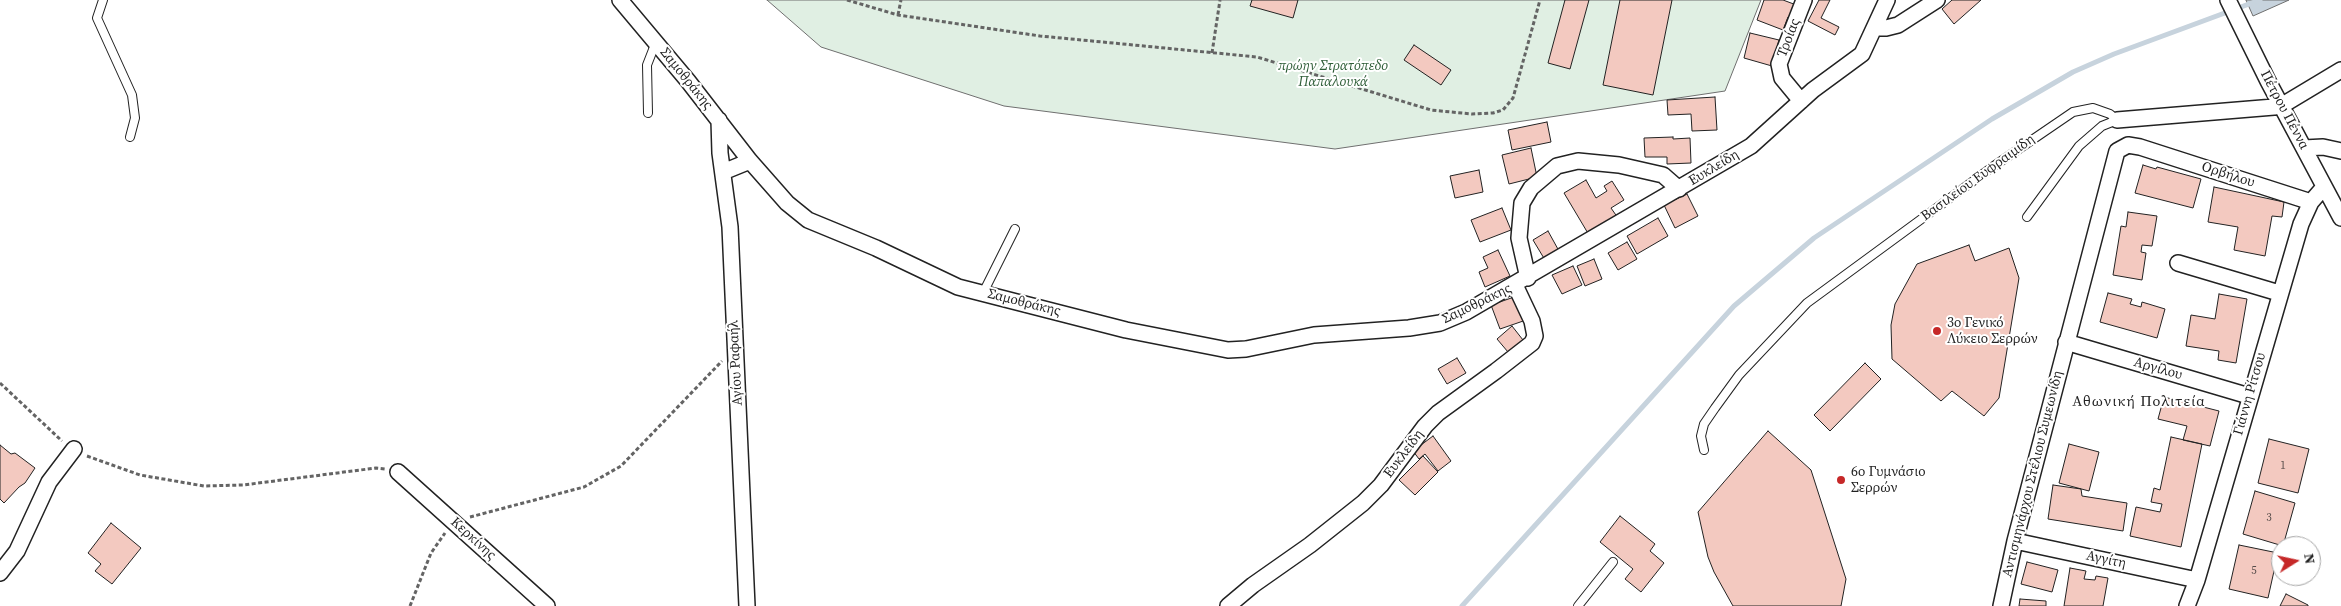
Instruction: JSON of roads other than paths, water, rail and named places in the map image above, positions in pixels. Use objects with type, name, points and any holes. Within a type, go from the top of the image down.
[{"type":"street","name":"Σαμοθράκης","points":[[620,0],[719,120],[750,161],[787,203],[808,220],[876,248],[942,281],[1126,330],[1228,350],[1246,349],[1314,335],[1409,328],[1440,323],[1466,312],[1522,281]]},
{"type":"street","name":"Τροίας","points":[[1801,101],[1782,78],[1779,64],[1804,0]]},
{"type":"street","name":"Ευκλείδη","points":[[1228,606],[1253,585],[1310,545],[1363,503],[1381,485],[1425,426],[1438,412],[1532,343],[1534,336],[1532,321],[1522,281],[1751,146],[1801,101],[1856,60],[1865,49],[1887,0]]},
{"type":"street","points":[[1875,28],[1898,25],[1937,0]]},
{"type":"street","name":"Πέτρου Πέννα","points":[[2228,0],[2268,81],[2341,218]]},
{"type":"street","points":[[2117,120],[2281,106],[2341,70]]},
{"type":"street","name":"Αγίου Ραφαήλ","points":[[719,120],[730,227],[746,529],[748,606]]},
{"type":"street","name":"Ορβήλου","points":[[2066,342],[2117,151],[2128,145],[2145,148],[2311,202]]},
{"type":"street","points":[[2304,148],[2323,147],[2341,151]]},
{"type":"street","points":[[723,172],[750,161]]},
{"type":"street","points":[[1522,281],[1520,244],[1521,206],[1532,188],[1557,166],[1578,161],[1619,165],[1663,175],[1679,189]]},
{"type":"street","name":"Γιάννη Ρίτσου","points":[[2187,606],[2197,580],[2279,293],[2301,224],[2311,202],[2324,187]]},
{"type":"street","points":[[2178,263],[2279,293]]},
{"type":"street","name":"Αργίλου","points":[[2066,342],[2249,396]]},
{"type":"street","name":"Αντισμηνάρχου Στέλιου Συμεωνίδη","points":[[2001,606],[2015,541],[2066,342]]},
{"type":"street","points":[[0,573],[17,551],[49,482],[74,449]]},
{"type":"street","name":"Κερκίνης","points":[[398,472],[547,606]]},
{"type":"street","name":"Αγγίτη","points":[[2015,541],[2197,580]]},
{"type":"lane","points":[[103,0],[97,18],[132,95],[135,118],[130,137]]},
{"type":"lane","points":[[648,113],[647,65],[656,42]]},
{"type":"lane","name":"Βασιλείου Ευφραιμίδη","points":[[1704,450],[1701,436],[1704,424],[1715,408],[1739,375],[1807,303],[1991,168],[2069,114],[2093,108],[2110,114],[2117,120]]},
{"type":"lane","points":[[2027,217],[2079,146],[2095,130],[2117,120]]},
{"type":"lane","points":[[983,293],[1015,229]]},
{"type":"lane","points":[[1578,606],[1613,562]]},
{"type":"waterway","points":[[1462,606],[1734,306],[1814,238],[1992,119],[2073,72],[2114,54],[2260,0]]},
{"type":"place","name":"3ο Γενικό Λύκειο Σερρών","points":[[1937,331]]},
{"type":"place","name":"6ο Γυμνάσιο Σερρών","points":[[1841,480]]},
{"type":"district","name":"Αθωνική Πολιτεία","points":[[2139,402]]},
{"type":"park label","name":"πρώην Στρατόπεδο Παπαλουκά","points":[[1333,74]]}]
